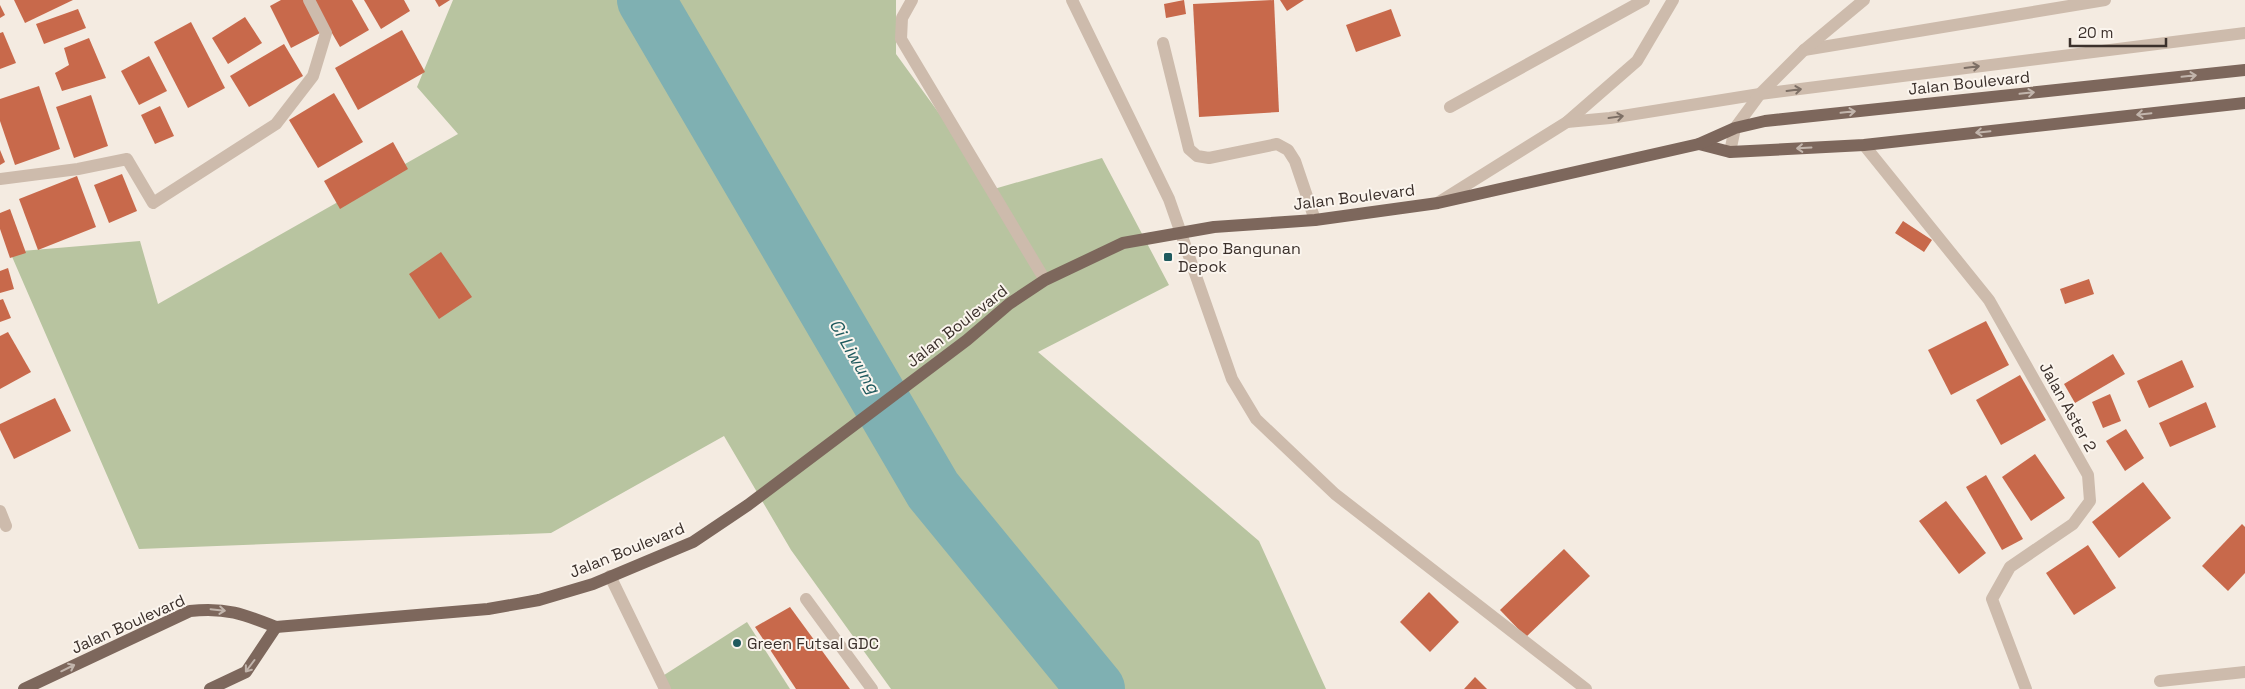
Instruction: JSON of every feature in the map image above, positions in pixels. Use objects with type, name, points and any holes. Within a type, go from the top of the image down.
[{"type":"main road","name":"Jalan Boulevard","points":[[24,689],[190,611],[214,609],[245,614],[276,627],[488,609],[539,600],[594,584],[693,542],[748,505],[967,340],[1009,304],[1045,280],[1123,243],[1214,227],[1315,220],[1438,203],[1699,144],[1735,128],[1774,120],[2245,70]]},
{"type":"main road","name":"Jalan Boulevard","points":[[1699,144],[1730,152],[1864,145],[2245,103]]},
{"type":"main road","points":[[210,689],[246,672],[276,627]]},
{"type":"street","points":[[0,179],[78,169],[127,159],[153,203],[276,124],[313,76],[326,33],[309,0]]},
{"type":"street","points":[[912,0],[902,18],[901,39],[1045,280]]},
{"type":"street","points":[[1072,0],[1150,156],[1182,232],[1232,379],[1256,420],[1335,494],[1586,689]]},
{"type":"street","points":[[1450,107],[1644,0]]},
{"type":"street","points":[[1730,152],[1735,128],[1760,94],[1804,50],[1864,0]]},
{"type":"street","points":[[1804,50],[2105,0]]},
{"type":"street","points":[[1438,203],[1567,122],[1637,61],[1669,2]]},
{"type":"street","points":[[1567,122],[1610,118],[1760,94],[2245,33]]},
{"type":"street","points":[[1162,43],[1189,149],[1197,156],[1209,158],[1278,144],[1288,150],[1295,162],[1315,220]]},
{"type":"street","name":"Jalan Aster 2","points":[[1864,145],[1989,300],[2088,475],[2090,501],[2073,524],[2010,567],[1992,599],[2026,689]]},
{"type":"street","points":[[0,511],[6,526]]},
{"type":"street","points":[[610,576],[665,689]]},
{"type":"street","points":[[806,599],[872,689]]},
{"type":"street","points":[[2160,681],[2245,672]]},
{"type":"green space","points":[[453,0],[896,0],[896,54],[994,189],[1102,158],[1169,285],[1038,352],[1259,541],[1326,689],[891,689],[791,550],[724,436],[551,533],[139,549],[10,252],[140,241],[158,304],[458,134],[417,87]]},
{"type":"green space","name":"Green Futsal GDC","points":[[747,622],[790,689],[669,689],[661,677]]},
{"type":"building","points":[[14,0],[73,0],[25,23]]},
{"type":"building","points":[[281,0],[305,0],[322,32],[291,48],[270,6]]},
{"type":"building","points":[[313,0],[352,0],[369,30],[340,47]]},
{"type":"building","points":[[364,0],[404,0],[410,11],[381,29]]},
{"type":"building","points":[[435,0],[450,0],[439,7]]},
{"type":"building","points":[[1184,0],[1186,14],[1166,18],[1164,4]]},
{"type":"building","points":[[1274,0],[1279,112],[1199,117],[1193,4]]},
{"type":"building","points":[[1280,0],[1304,0],[1287,11]]},
{"type":"building","points":[[0,5],[5,15],[0,18]]},
{"type":"building","points":[[78,9],[86,28],[44,44],[36,24]]},
{"type":"building","points":[[1391,9],[1401,36],[1356,52],[1346,25]]},
{"type":"building","points":[[245,17],[262,43],[228,64],[212,38]]},
{"type":"building","points":[[191,22],[225,88],[188,108],[154,42]]},
{"type":"building","points":[[402,30],[425,72],[358,110],[335,68]]},
{"type":"building","points":[[3,32],[16,63],[0,69],[0,33]]},
{"type":"building","points":[[89,38],[106,78],[62,91],[55,73],[69,65],[64,48]]},
{"type":"building","points":[[284,44],[303,76],[249,107],[230,76]]},
{"type":"building","points":[[149,56],[167,91],[139,105],[121,71]]},
{"type":"building","points":[[39,86],[60,149],[15,165],[0,121],[0,99]]},
{"type":"building","points":[[334,93],[363,142],[318,168],[289,120]]},
{"type":"building","points":[[91,95],[108,146],[74,158],[56,107]]},
{"type":"building","points":[[160,106],[174,136],[155,144],[141,115]]},
{"type":"building","points":[[393,142],[408,169],[340,209],[324,181]]},
{"type":"building","points":[[0,150],[5,162],[0,165]]},
{"type":"building","points":[[122,174],[137,211],[109,223],[94,185]]},
{"type":"building","points":[[77,176],[96,227],[38,250],[19,199]]},
{"type":"building","points":[[10,209],[26,253],[10,258],[0,229],[0,213]]},
{"type":"building","points":[[1903,221],[1932,240],[1924,252],[1895,233]]},
{"type":"building","points":[[441,252],[472,297],[439,319],[409,274]]},
{"type":"building","points":[[8,268],[14,289],[0,293],[0,271]]},
{"type":"building","points":[[2089,279],[2094,294],[2065,304],[2060,289]]},
{"type":"building","points":[[3,299],[11,318],[0,322],[0,300]]},
{"type":"building","points":[[1986,321],[2009,365],[1951,395],[1928,350]]},
{"type":"building","points":[[8,332],[31,372],[0,389],[0,336]]},
{"type":"building","points":[[2113,354],[2125,374],[2075,403],[2064,384]]},
{"type":"building","points":[[2182,360],[2194,387],[2149,408],[2137,381]]},
{"type":"building","points":[[2020,375],[2046,420],[2001,445],[1976,400]]},
{"type":"building","points":[[2110,394],[2121,421],[2103,428],[2092,402]]},
{"type":"building","points":[[55,398],[71,431],[14,459],[0,430],[0,424]]},
{"type":"building","points":[[2206,402],[2216,427],[2170,447],[2159,423]]},
{"type":"building","points":[[2126,429],[2144,458],[2125,471],[2106,441]]},
{"type":"building","points":[[2035,454],[2065,498],[2031,521],[2002,477]]},
{"type":"building","points":[[1986,475],[2023,539],[2002,550],[1966,487]]},
{"type":"building","points":[[2143,482],[2171,518],[2119,558],[2092,522]]},
{"type":"building","points":[[1946,501],[1986,553],[1959,574],[1919,521]]},
{"type":"building","points":[[2242,524],[2245,527],[2245,573],[2228,591],[2202,566]]},
{"type":"building","points":[[2088,545],[2116,588],[2074,615],[2046,573]]},
{"type":"building","points":[[1564,549],[1590,576],[1526,637],[1500,610]]},
{"type":"building","points":[[1429,592],[1459,622],[1430,652],[1400,622]]},
{"type":"building","points":[[790,607],[850,689],[796,689],[755,627]]},
{"type":"building","points":[[1475,677],[1487,689],[1464,689]]},
{"type":"waterway","name":"Ci Liwung","points":[[646,0],[933,490],[1096,689]]},
{"type":"place","name":"Depo Bangunan Depok","points":[[1168,257]]},
{"type":"place","name":"Green Futsal GDC","points":[[737,643]]}]
